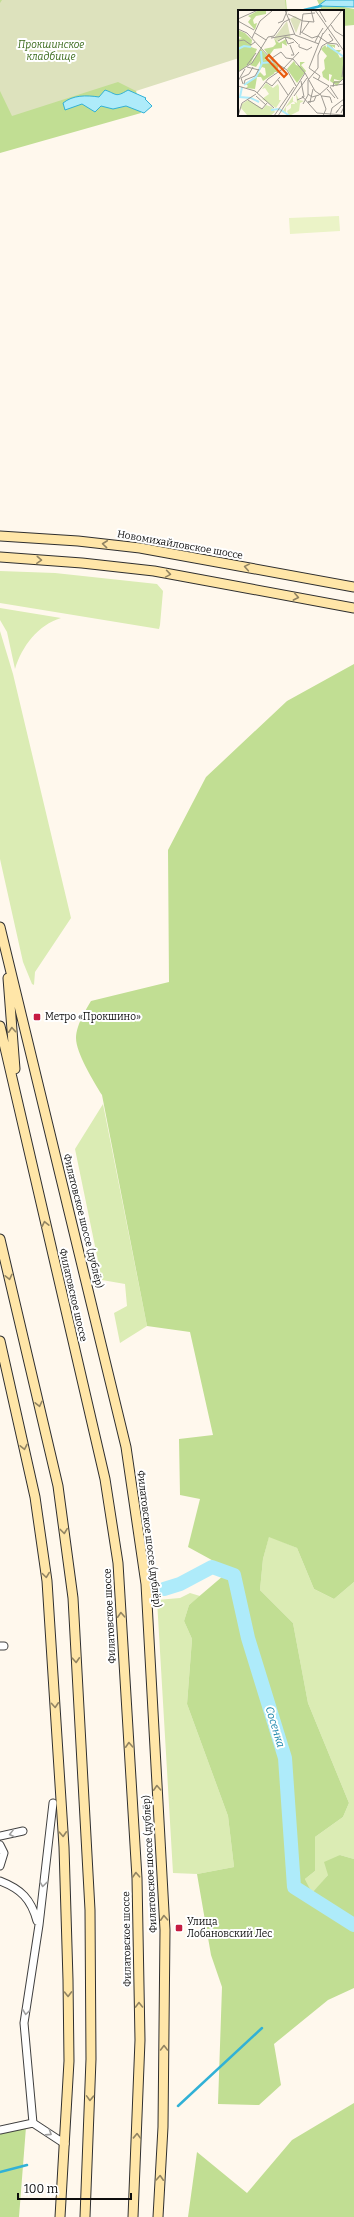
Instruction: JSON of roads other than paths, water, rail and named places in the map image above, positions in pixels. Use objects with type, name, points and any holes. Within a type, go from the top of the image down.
[{"type":"main road","name":"Новомихайловское шоссе","points":[[0,536],[78,541],[140,548],[354,587]]},
{"type":"main road","points":[[0,557],[82,563],[154,571],[354,608]]},
{"type":"main road","name":"Филатовское шоссе (дублёр)","points":[[0,927],[126,1447],[146,1584],[165,1930],[163,2127],[158,2217]]},
{"type":"main road","points":[[6,951],[17,1096]]},
{"type":"main road","name":"Филатовское шоссе","points":[[0,1026],[17,1096],[53,1262],[105,1479],[118,1563],[137,1886],[140,2040],[133,2217]]},
{"type":"main road","points":[[0,1239],[58,1486],[73,1598],[90,1910],[92,2059],[85,2217]]},
{"type":"main road","points":[[0,1340],[3,1366],[35,1497],[47,1580],[65,1878],[69,2061],[60,2217]]},
{"type":"street","points":[[33,2123],[24,2023],[39,1925],[53,1803]]},
{"type":"street","points":[[0,1836],[24,1831]]},
{"type":"street","points":[[0,1845],[4,1853],[0,1866]]},
{"type":"street","points":[[0,1881],[20,1891],[33,1905],[39,1925]]},
{"type":"street","points":[[0,2130],[33,2123],[65,2144]]},
{"type":"water","points":[[326,0],[354,0],[354,7],[318,6]]},
{"type":"water","points":[[105,90],[118,95],[128,90],[146,98],[145,99],[152,106],[144,113],[126,106],[113,109],[101,106],[95,112],[82,104],[65,110],[63,103],[71,98],[80,96],[99,97]]},
{"type":"waterway","points":[[304,10],[321,6]]},
{"type":"waterway","name":"Сосенка","points":[[164,1589],[180,1584],[212,1567],[234,1575],[248,1638],[285,1758],[294,1887],[354,1925]]},
{"type":"waterway","points":[[178,2106],[262,2028]]},
{"type":"waterway","points":[[0,2172],[27,2165]]},
{"type":"place","name":"Метро «Прокшино»","points":[[37,1017]]},
{"type":"place","name":"Улица Лобановский Лес","points":[[179,1928]]},
{"type":"park label","name":"Прокшинское кладбище","points":[[51,50]]}]
